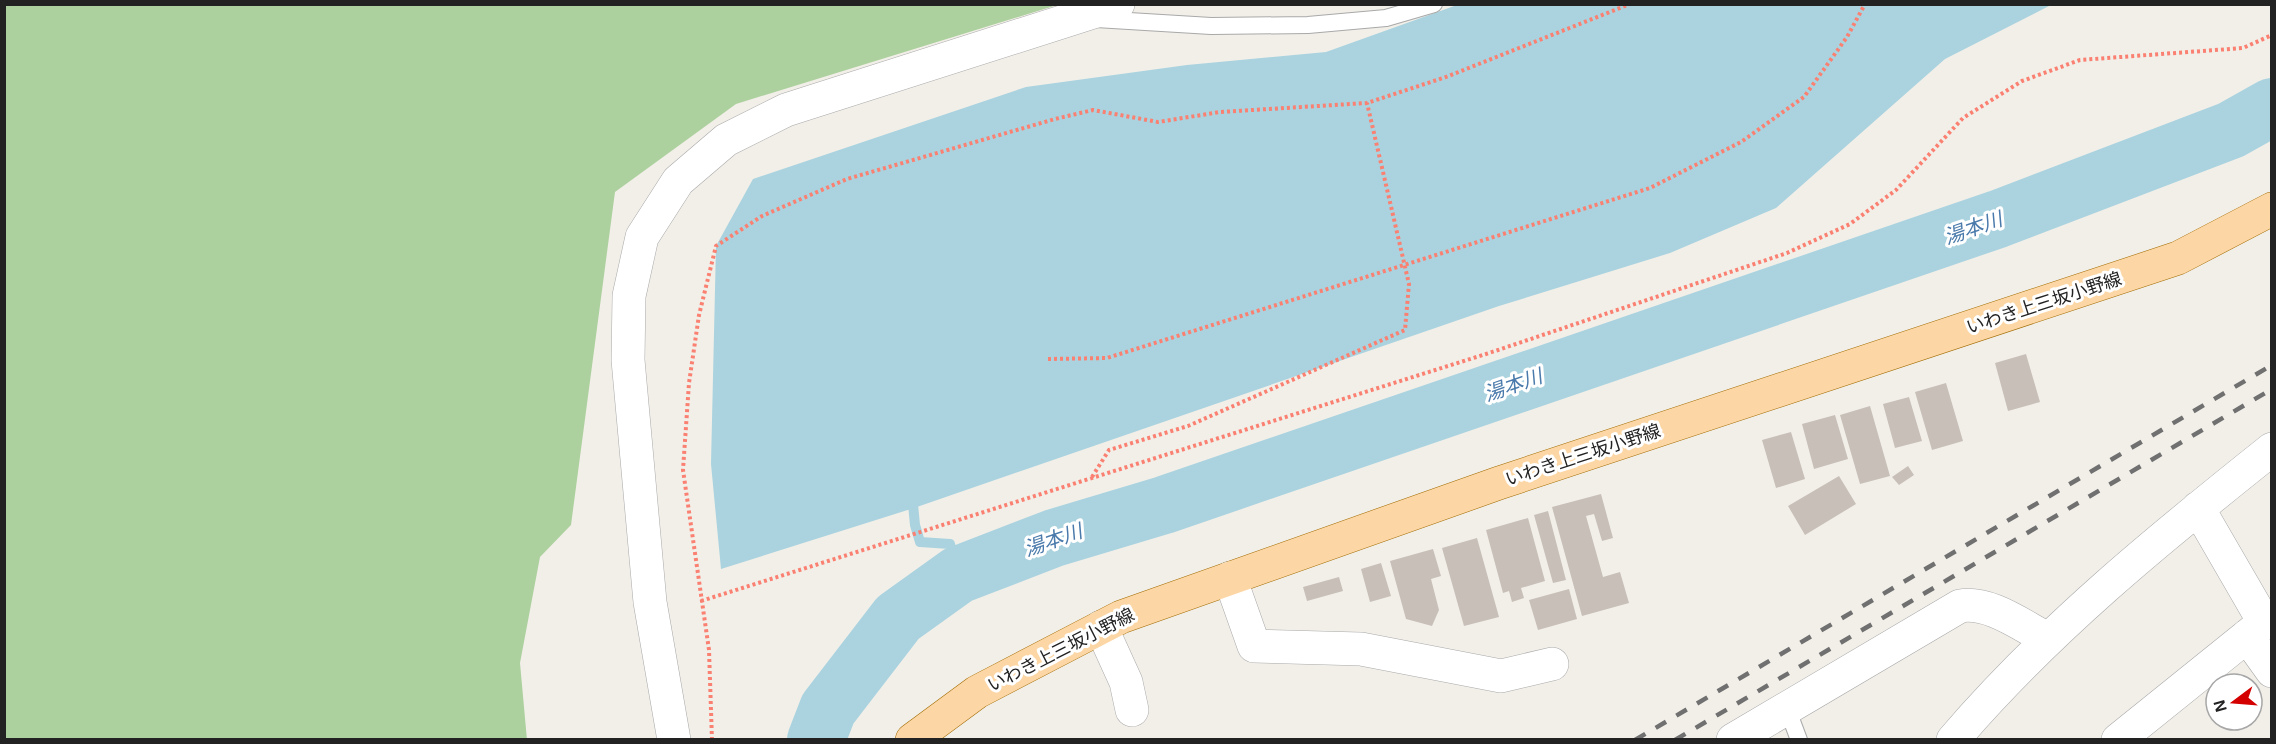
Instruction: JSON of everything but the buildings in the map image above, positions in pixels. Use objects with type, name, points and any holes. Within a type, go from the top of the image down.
[{"type":"main road","name":"いわき上三坂小野線","points":[[926,735],[977,692],[1121,617],[1499,483],[2178,258],[2271,209]]},
{"type":"street","points":[[674,740],[650,602],[628,360],[629,296],[642,237],[678,181],[726,140],[786,110],[1118,4]]},
{"type":"street","points":[[1953,740],[2048,639],[2120,573],[2271,449]]},
{"type":"street","points":[[2198,508],[2261,624],[2271,671]]},
{"type":"street","points":[[1230,578],[1254,646],[1360,649],[1501,676],[1552,664]]},
{"type":"street","points":[[1733,740],[1960,606],[1972,604],[1984,607],[2048,639]]},
{"type":"street","points":[[2118,740],[2261,624]]},
{"type":"street","points":[[1101,627],[1126,682],[1132,710]]},
{"type":"lane","points":[[1077,17],[1199,26],[1308,24],[1386,18],[1434,4]]},
{"type":"lane","points":[[1786,708],[1799,740]]},
{"type":"path","points":[[712,740],[709,650],[683,470],[689,384],[699,315],[716,246],[762,216],[847,179],[1093,110],[1158,122],[1220,112],[1367,103],[1446,76],[1630,4]]},
{"type":"path","points":[[1048,359],[1107,358],[1650,188],[1741,142],[1804,97],[1847,37],[1865,4]]},
{"type":"path","points":[[701,601],[1486,354],[1787,253],[1850,224],[1887,197],[1963,118],[2022,81],[2080,60],[2243,48],[2271,35]]},
{"type":"path","points":[[1092,478],[1109,450],[1188,426],[1404,330],[1409,284],[1367,103]]},
{"type":"green space","points":[[4,5],[1057,5],[736,104],[615,192],[571,525],[540,557],[520,663],[527,740],[5,739]]},
{"type":"water","points":[[1457,5],[2051,5],[1945,59],[1776,208],[1670,253],[1499,306],[914,508],[721,569],[711,464],[716,246],[753,179],[1026,87],[1187,65],[1326,52]]},
{"type":"waterway","name":"湯本川","points":[[816,740],[828,709],[898,618],[958,575],[1054,538],[1164,505],[1998,219],[2231,130],[2272,107]]},
{"type":"waterway","points":[[912,494],[915,525],[920,542],[950,544],[958,575]]},
{"type":"railway","points":[[1635,740],[2272,365]]},
{"type":"railway","points":[[1675,740],[2272,389]]}]
